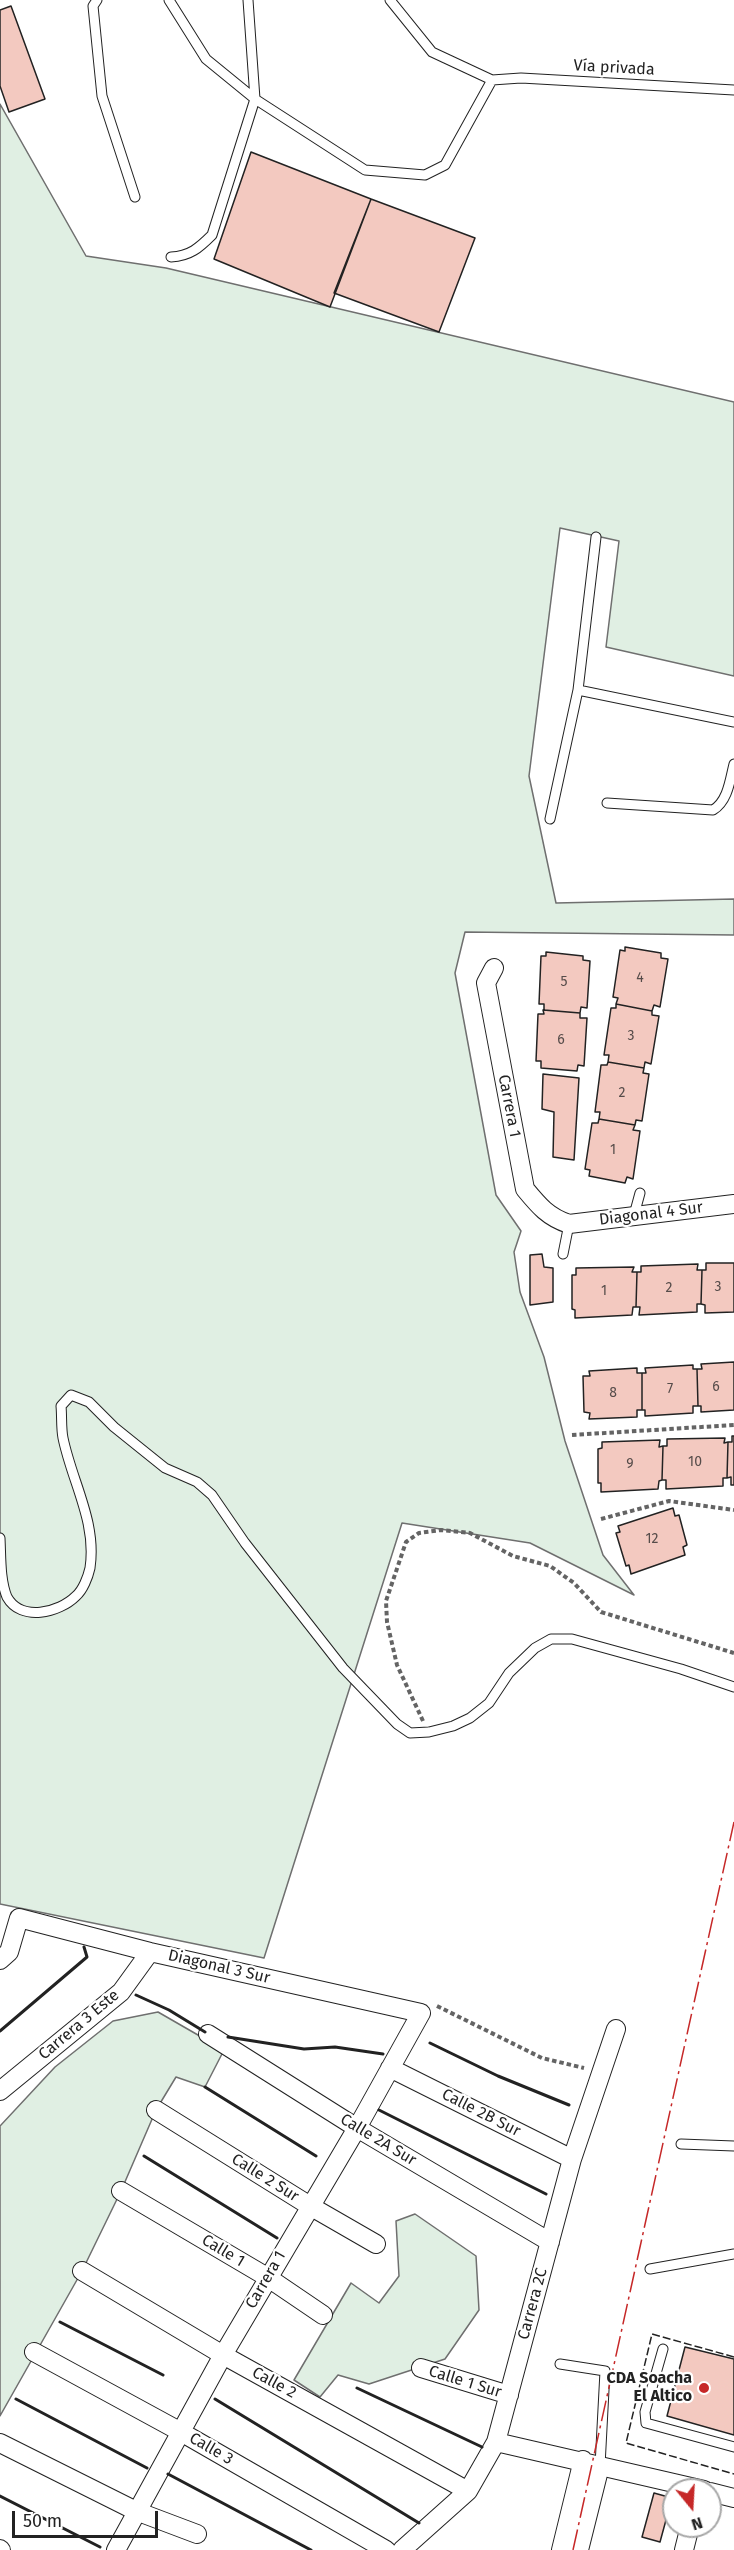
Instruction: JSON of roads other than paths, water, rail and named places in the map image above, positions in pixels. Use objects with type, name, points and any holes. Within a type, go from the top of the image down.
[{"type":"street","name":"Carrera 1","points":[[494,968],[486,983],[525,1189],[540,1209],[552,1218],[569,1224]]},
{"type":"street","name":"Diagonal 4 Sur","points":[[569,1224],[733,1200]]},
{"type":"street","name":"Diagonal 3 Sur","points":[[0,1960],[9,1952],[19,1917],[150,1952],[421,2013]]},
{"type":"street","name":"Carrera 3 Este","points":[[0,2091],[121,1992],[150,1952]]},
{"type":"street","name":"Carrera 1","points":[[116,2550],[267,2277],[357,2128],[421,2013]]},
{"type":"street","name":"Carrera 2C","points":[[402,2550],[468,2491],[496,2442],[572,2159],[616,2029]]},
{"type":"street","name":"Calle 2A Sur","points":[[208,2034],[357,2128],[550,2242]]},
{"type":"street","name":"Calle 2B Sur","points":[[390,2068],[572,2159]]},
{"type":"street","name":"Calle 2 Sur","points":[[156,2110],[310,2206],[376,2244]]},
{"type":"street","name":"Calle 1","points":[[121,2191],[267,2277],[323,2315]]},
{"type":"street","name":"Calle 2","points":[[82,2271],[223,2355],[468,2491]]},
{"type":"street","name":"Calle 3","points":[[34,2352],[181,2432],[386,2550]]},
{"type":"street","name":"Calle 1 Sur","points":[[421,2368],[509,2395]]},
{"type":"street","points":[[496,2442],[662,2480]]},
{"type":"street","points":[[0,2443],[136,2511],[197,2534]]},
{"type":"street","points":[[561,2550],[591,2463]]},
{"type":"street","points":[[579,2550],[591,2463]]},
{"type":"lane","points":[[97,0],[93,6],[102,96],[135,197]]},
{"type":"lane","points":[[169,0],[207,59],[255,99],[365,170],[425,175],[445,165],[492,80],[432,52],[390,0]]},
{"type":"lane","points":[[171,256],[184,256],[196,250],[212,236],[255,99],[248,0]]},
{"type":"lane","name":"Vía privada","points":[[492,80],[521,78],[734,90]]},
{"type":"lane","points":[[549,819],[578,690],[596,537]]},
{"type":"lane","points":[[578,690],[734,722]]},
{"type":"lane","points":[[607,803],[714,810],[725,796],[734,764]]},
{"type":"lane","points":[[634,1215],[640,1193]]},
{"type":"lane","points":[[563,1254],[569,1224]]},
{"type":"lane","points":[[0,1538],[2,1581],[10,1602],[28,1613],[37,1613],[58,1607],[76,1596],[90,1570],[91,1535],[63,1436],[61,1406],[71,1395],[82,1398],[165,1468],[197,1482],[212,1495],[245,1543],[343,1668],[397,1724],[410,1733],[429,1732],[453,1726],[470,1718],[489,1703],[509,1674],[535,1648],[551,1639],[572,1639],[734,1687]]},
{"type":"lane","points":[[681,2144],[734,2146]]},
{"type":"lane","points":[[650,2269],[734,2254]]},
{"type":"lane","points":[[663,2349],[645,2412],[646,2423],[734,2447]]},
{"type":"lane","points":[[560,2364],[605,2371],[591,2463]]},
{"type":"place","name":"CDA Soacha El Altico","points":[[704,2388]]}]
